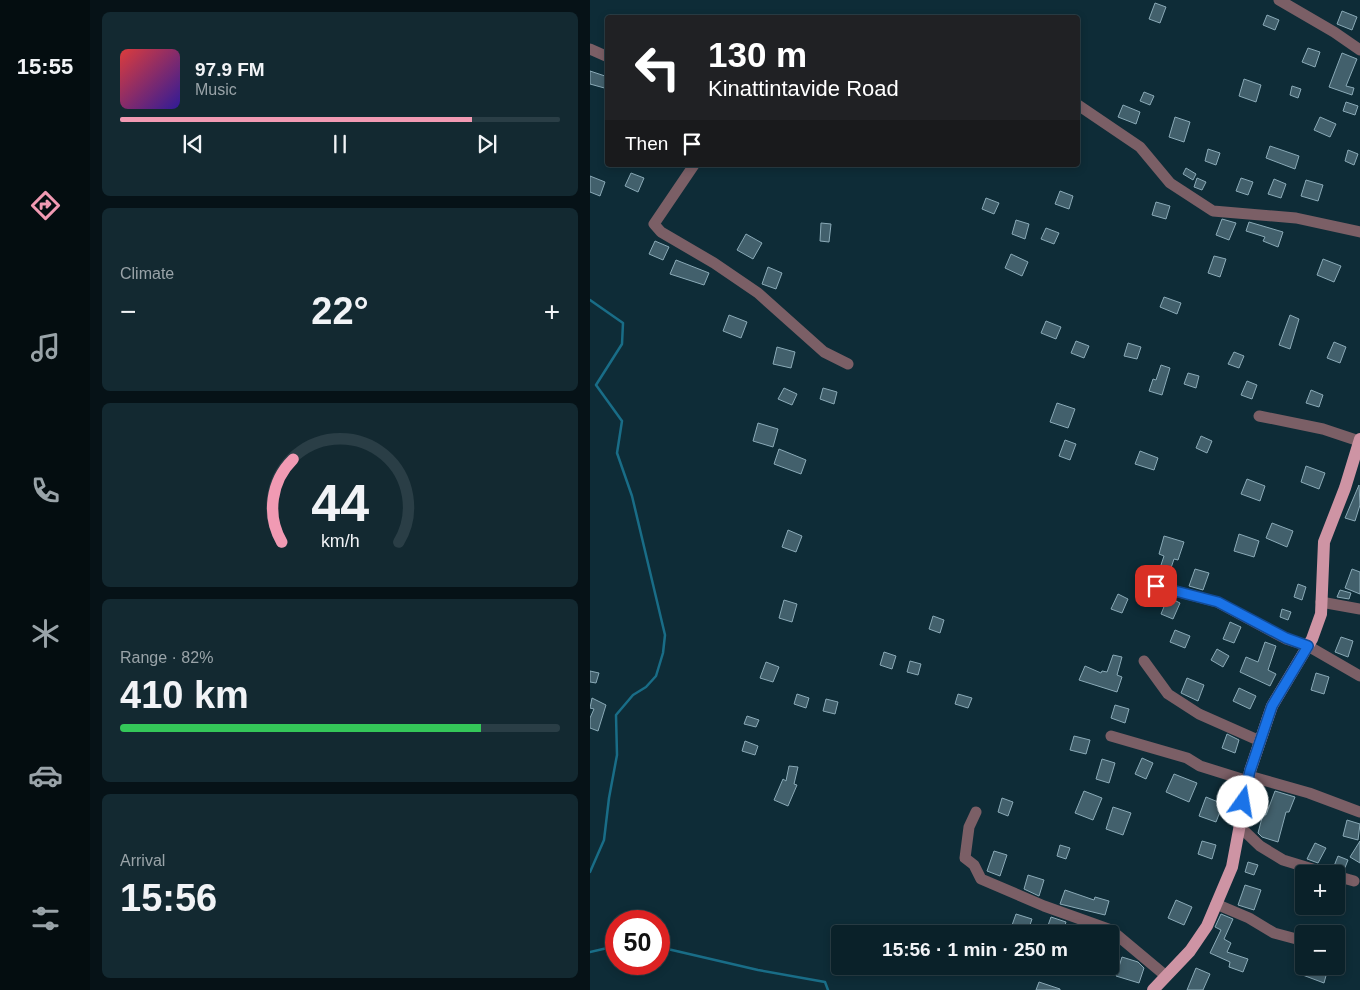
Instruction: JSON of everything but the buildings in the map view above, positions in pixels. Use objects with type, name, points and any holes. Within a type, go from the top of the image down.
[{"type":"main road","points":[[1154,990],[1190,950],[1207,926],[1232,867],[1248,779],[1272,706],[1308,646],[1321,614],[1324,542],[1345,488],[1360,440]]},
{"type":"street","points":[[1279,0],[1334,32],[1360,50]]},
{"type":"street","points":[[590,49],[605,56]]},
{"type":"street","points":[[1080,106],[1140,148],[1170,183],[1213,211],[1296,218],[1360,232]]},
{"type":"street","points":[[693,167],[654,224],[661,232],[714,262],[758,293],[824,352],[848,364]]},
{"type":"street","points":[[1259,416],[1323,429],[1360,440]]},
{"type":"street","points":[[1156,586],[1218,602],[1286,638],[1308,646],[1360,676]]},
{"type":"street","points":[[1321,602],[1360,609]]},
{"type":"street","points":[[1144,661],[1168,694],[1199,714],[1260,741]]},
{"type":"street","points":[[1111,736],[1187,758],[1200,766],[1309,793],[1360,812]]},
{"type":"street","points":[[976,812],[970,827],[965,858],[974,865],[981,879],[1044,906],[1111,930],[1166,976]]},
{"type":"street","points":[[1239,826],[1260,846],[1283,860],[1299,865]]},
{"type":"street","points":[[1345,878],[1354,881]]},
{"type":"street","points":[[1216,904],[1249,918],[1274,933],[1295,939]]},
{"type":"waterway","points":[[590,300],[623,323],[622,344],[596,385],[622,421],[617,453],[632,496],[665,635],[663,653],[656,676],[646,687],[633,695],[616,715],[617,755],[604,840],[590,872]]},
{"type":"waterway","points":[[590,952],[605,949]]},
{"type":"waterway","points":[[670,950],[758,970],[825,982],[828,990]]},
{"type":"route","points":[[1156,586],[1218,602],[1286,638],[1308,646],[1272,706],[1250,771],[1243,802]]}]
